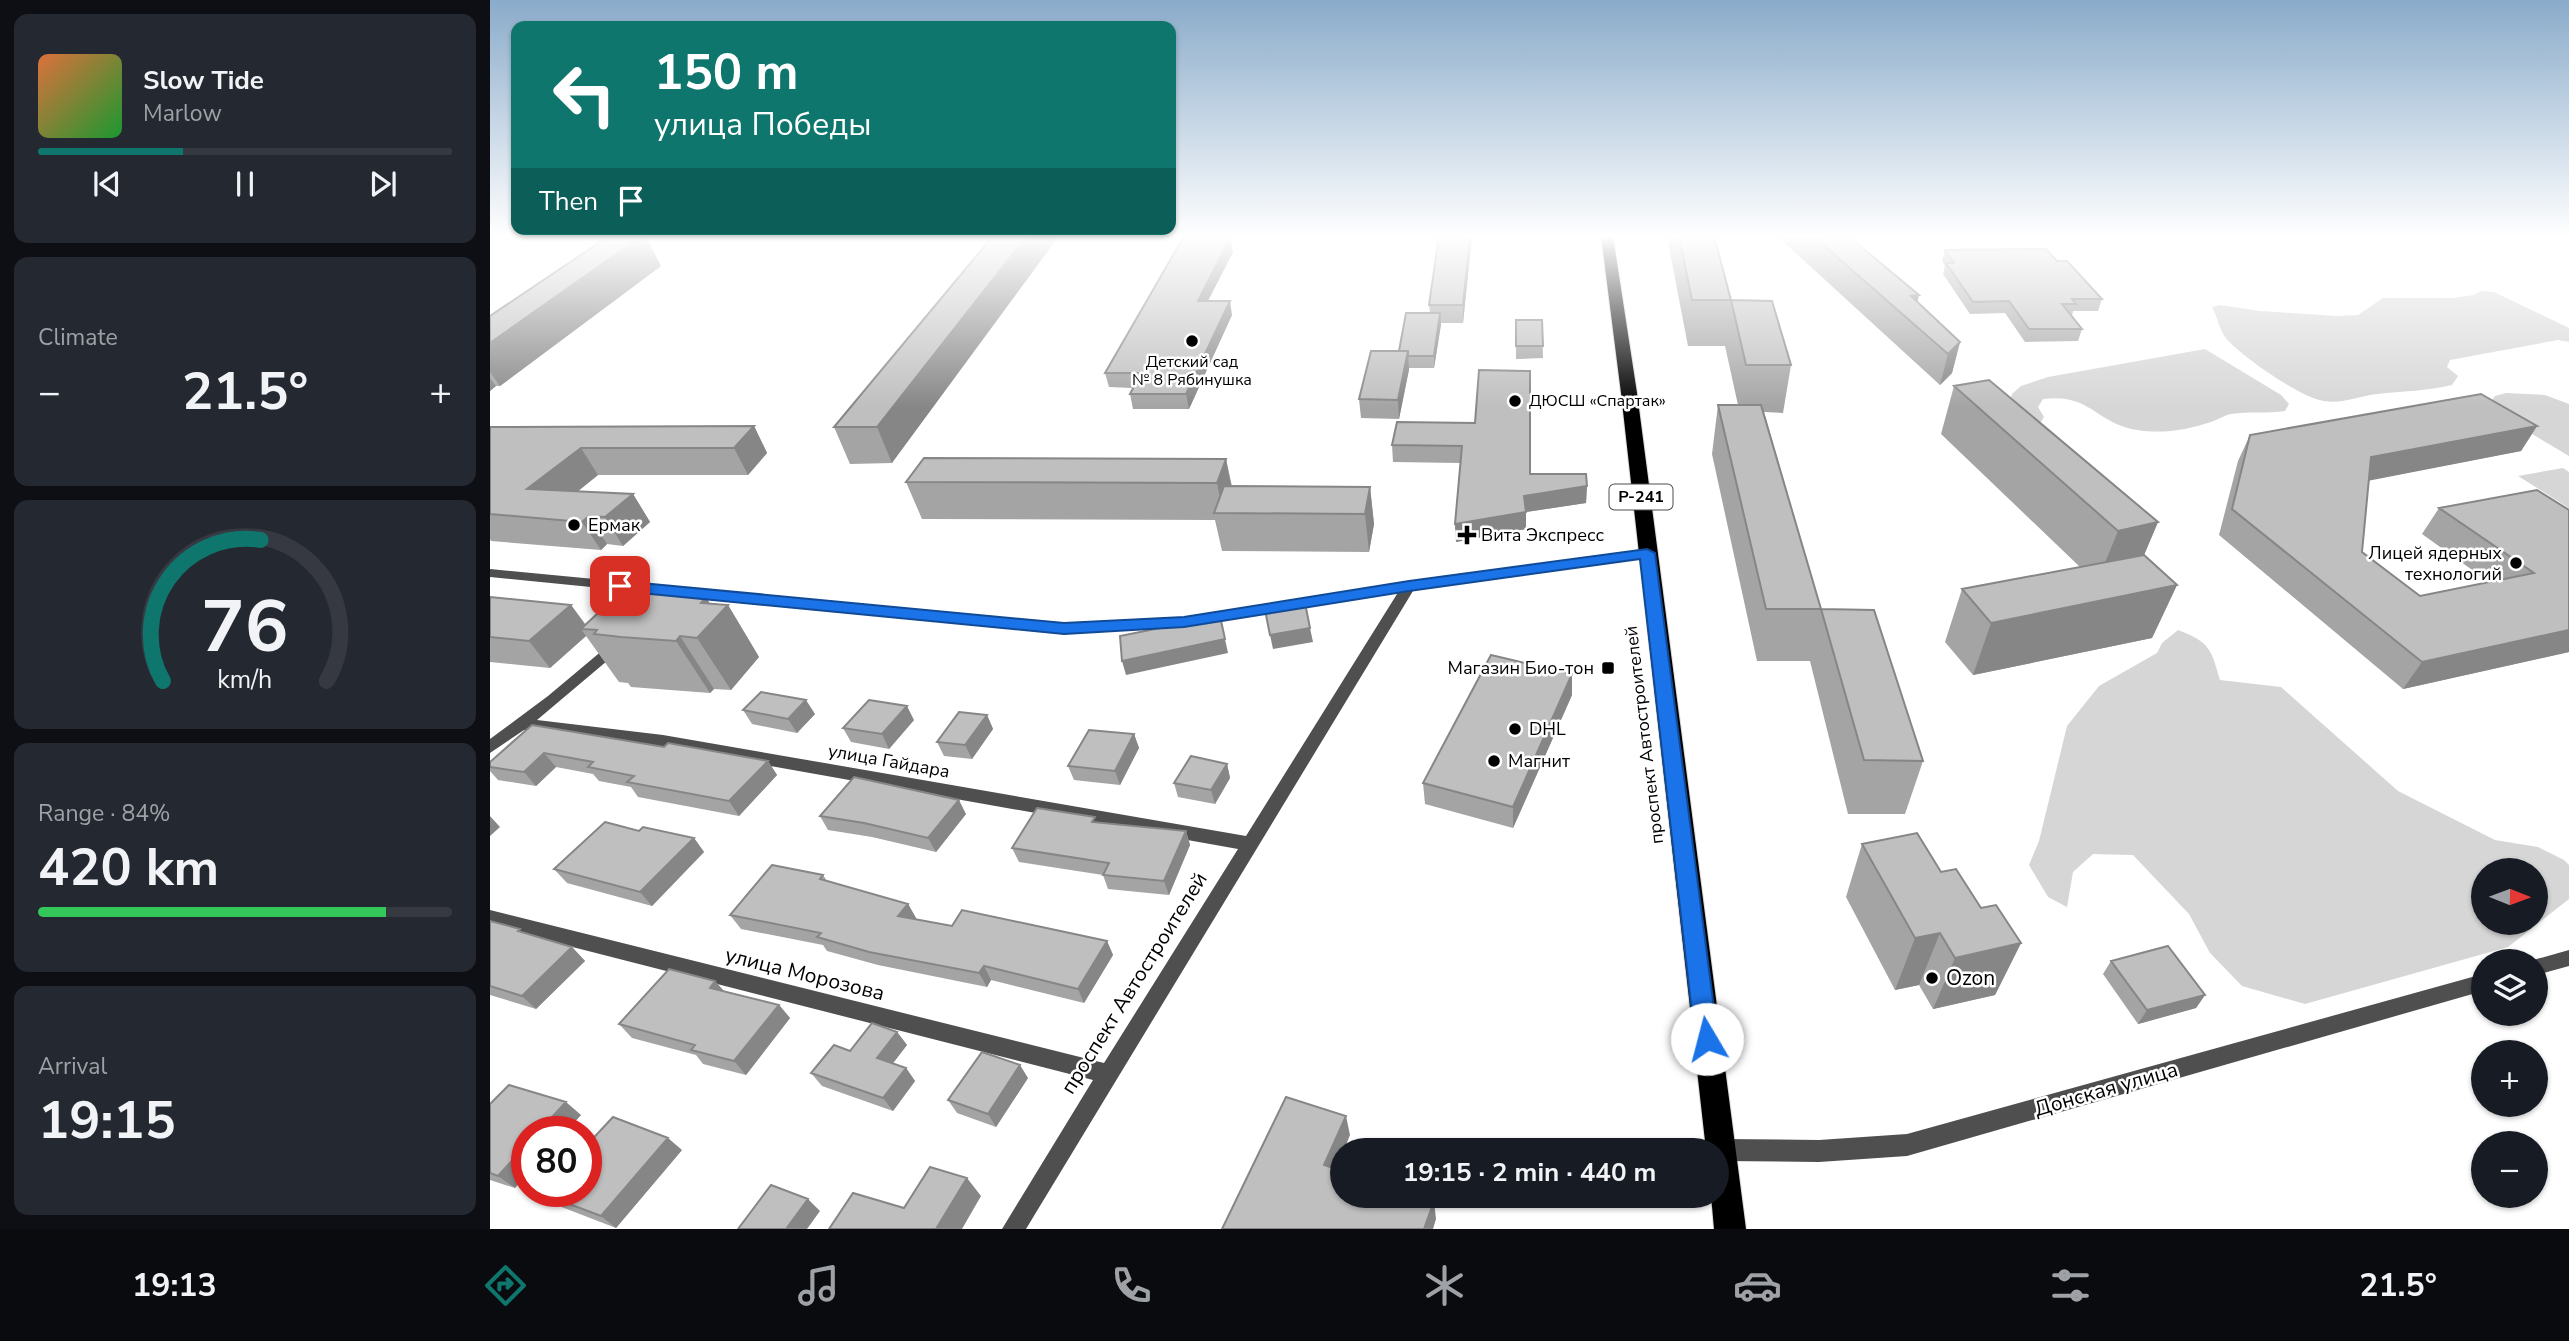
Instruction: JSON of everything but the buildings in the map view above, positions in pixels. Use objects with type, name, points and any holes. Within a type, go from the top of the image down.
[{"type":"highway","name":"проспект Автостроителей","points":[[1614,293],[1719,1138]]},
{"type":"highway","name":"проспект Автостроителей","points":[[1728,1208],[1730,1229]]},
{"type":"street","points":[[490,573],[1064,629],[1184,622],[1409,586],[1647,553]]},
{"type":"street","name":"проспект Автостроителей","points":[[1013,1229],[1409,586]]},
{"type":"street","points":[[658,606],[672,592]]},
{"type":"street","points":[[490,747],[630,633]]},
{"type":"street","name":"улица Гайдара","points":[[521,724],[663,741],[1250,844]]},
{"type":"street","name":"улица Морозова","points":[[490,918],[1108,1074]]},
{"type":"street","points":[[2548,964],[2569,958]]},
{"type":"street","name":"Донская улица","points":[[1729,1150],[1819,1151],[1907,1145],[2471,985]]},
{"type":"shaded area","points":[[2497,293],[2569,328],[2569,342],[2558,340],[2450,360],[2447,367],[2458,376],[2452,385],[2324,401],[2286,384],[2232,345],[2221,330],[2212,307],[2220,305],[2260,311],[2358,315],[2383,298],[2453,298]]},
{"type":"shaded area","points":[[2205,349],[2281,395],[2289,404],[2285,411],[2231,414],[2193,427],[2156,432],[2123,426],[2072,400],[2043,399],[2038,407],[2044,417],[2041,422],[2029,420],[2009,404],[2012,394],[2021,386],[2048,377]]},
{"type":"shaded area","points":[[2506,393],[2545,395],[2569,404],[2569,456],[2502,416],[2490,403],[2495,396]]},
{"type":"shaded area","points":[[2563,468],[2569,472],[2569,508],[2518,476]]},
{"type":"shaded area","points":[[2178,630],[2208,648],[2220,680],[2281,687],[2398,791],[2495,840],[2538,847],[2564,860],[2569,865],[2569,899],[2548,916],[2548,858],[2471,858],[2471,935],[2523,935],[2508,947],[2471,949],[2471,957],[2305,1004],[2242,986],[2210,953],[2189,914],[2133,855],[2093,854],[2073,872],[2067,907],[2048,897],[2029,865],[2039,841],[2067,726],[2099,686],[2157,653],[2162,643]]},
{"type":"place","name":"Детский сад № 8 Рябинушка","points":[[1192,341]]},
{"type":"place","name":"ДЮСШ «Спартак»","points":[[1515,401]]},
{"type":"place","name":"Ермак","points":[[574,525]]},
{"type":"place","name":"Вита Экспресс","points":[[1467,535]]},
{"type":"place","name":"Лицей ядерных технологий","points":[[2516,563]]},
{"type":"place","name":"Магазин Био-тон","points":[[1608,668]]},
{"type":"place","name":"DHL","points":[[1515,729]]},
{"type":"place","name":"Магнит","points":[[1494,761]]},
{"type":"place","name":"Ozon","points":[[1932,978]]},
{"type":"route","points":[[620,586],[1064,629],[1184,622],[1409,586],[1647,553],[1707,1039]]}]
